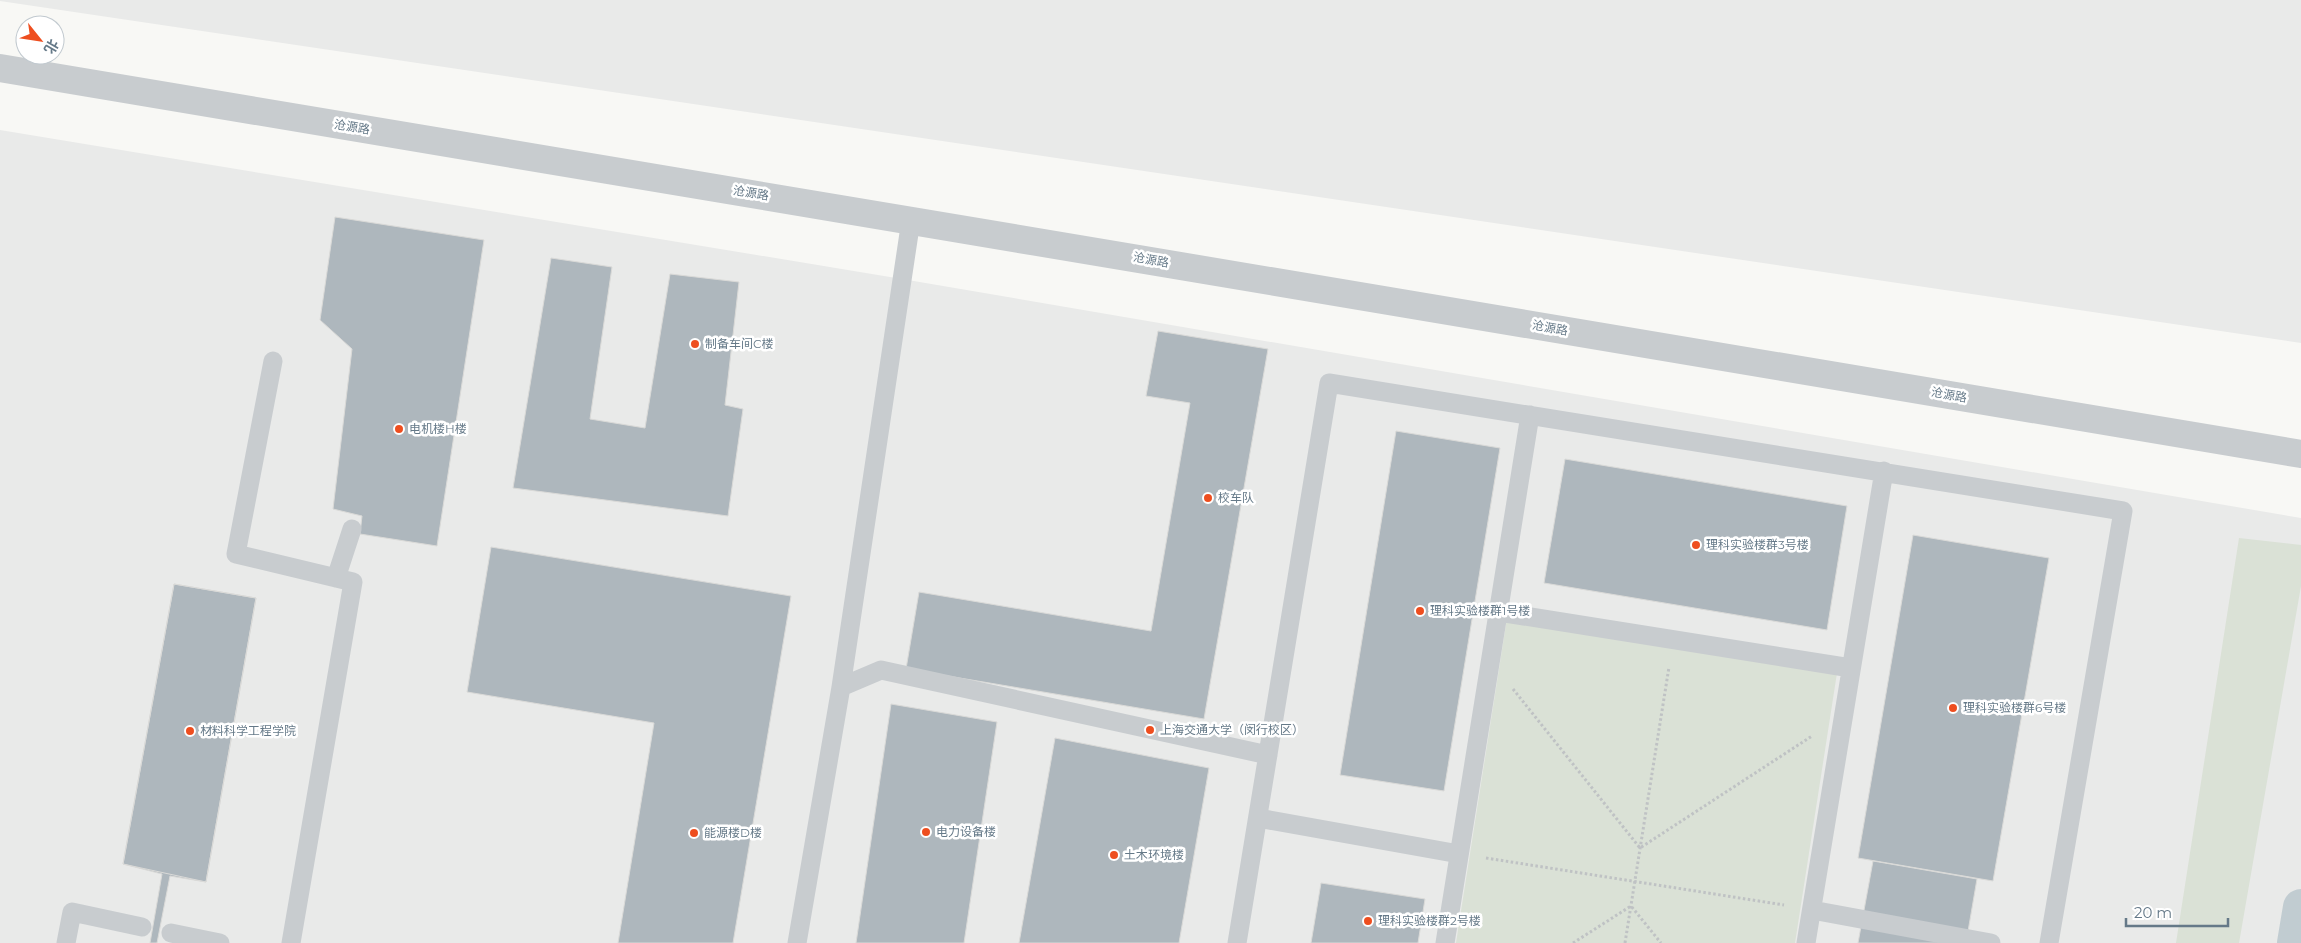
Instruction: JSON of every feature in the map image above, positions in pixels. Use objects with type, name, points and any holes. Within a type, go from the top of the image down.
[{"type":"street","name":"沧源路","points":[[0,68],[2301,454]]},
{"type":"lane","points":[[797,943],[841,687],[911,220]]},
{"type":"lane","points":[[273,361],[236,554],[353,582],[291,943]]},
{"type":"lane","points":[[1237,943],[1329,383],[2123,511],[2049,943]]},
{"type":"lane","points":[[1445,943],[1530,415]]},
{"type":"lane","points":[[1806,943],[1884,471]]},
{"type":"lane","points":[[336,578],[352,529]]},
{"type":"lane","points":[[1498,612],[1851,668]]},
{"type":"lane","points":[[841,687],[881,670],[1268,755]]},
{"type":"lane","points":[[1258,818],[1459,854]]},
{"type":"lane","points":[[1812,910],[1991,943]]},
{"type":"lane","points":[[66,943],[72,912],[142,927]]},
{"type":"lane","points":[[171,933],[220,943]]},
{"type":"path","points":[[1625,943],[1673,640]]},
{"type":"path","points":[[1491,660],[1640,848]]},
{"type":"path","points":[[1640,848],[1844,715]]},
{"type":"path","points":[[1459,854],[1812,910]]},
{"type":"path","points":[[1573,943],[1631,906]]},
{"type":"path","points":[[1631,906],[1661,943]]},
{"type":"shaded area","points":[[2301,0],[2301,343],[0,1]]},
{"type":"shaded area","name":"上海交通大学（闵行校区）","points":[[0,130],[902,279],[2301,518],[2301,943],[0,943]]},
{"type":"shaded area","points":[[2239,538],[2301,545],[2301,586],[2239,943],[2176,943]]},
{"type":"shaded area","points":[[1507,618],[1837,673],[1795,943],[1456,943]]},
{"type":"building","name":"电机楼H楼","points":[[335,217],[484,240],[437,546],[360,534],[362,516],[333,509],[352,349],[320,320]]},
{"type":"building","name":"制备车间C楼","points":[[551,258],[612,267],[590,419],[645,428],[670,274],[739,282],[725,405],[743,409],[728,516],[513,488]]},
{"type":"building","name":"校车队","points":[[1158,331],[1268,349],[1204,719],[906,669],[919,592],[1151,631],[1190,403],[1146,396]]},
{"type":"building","name":"理科实验楼群1号楼","points":[[1396,431],[1500,448],[1444,791],[1340,775]]},
{"type":"building","name":"理科实验楼群3号楼","points":[[1565,459],[1847,506],[1827,630],[1544,583]]},
{"type":"building","name":"理科实验楼群6号楼","points":[[1913,535],[2049,558],[1993,881],[1858,858]]},
{"type":"building","name":"能源楼D楼","points":[[491,547],[791,596],[733,943],[618,943],[654,723],[467,692]]},
{"type":"building","name":"材料科学工程学院","points":[[174,584],[256,598],[206,882],[170,876],[157,943],[150,943],[162,874],[123,864]]},
{"type":"building","name":"材料科学工程学院","points":[[174,584],[256,598],[206,882],[123,864]]},
{"type":"building","name":"电力设备楼","points":[[891,704],[997,722],[964,943],[856,943]]},
{"type":"building","name":"土木环境楼","points":[[1055,738],[1209,768],[1179,943],[1019,943]]},
{"type":"building","points":[[1873,861],[1977,879],[1966,943],[1858,943]]},
{"type":"building","name":"理科实验楼群2号楼","points":[[1321,883],[1425,899],[1418,943],[1311,943]]},
{"type":"waterway","points":[[2295,943],[2301,907]]},
{"type":"place","name":"制备车间C楼","points":[[695,344]]},
{"type":"place","name":"电机楼H楼","points":[[399,429]]},
{"type":"place","name":"校车队","points":[[1208,498]]},
{"type":"place","name":"理科实验楼群3号楼","points":[[1696,545]]},
{"type":"place","name":"理科实验楼群1号楼","points":[[1420,611]]},
{"type":"place","name":"理科实验楼群6号楼","points":[[1953,708]]},
{"type":"place","name":"上海交通大学（闵行校区）","points":[[1150,730]]},
{"type":"place","name":"材料科学工程学院","points":[[190,731]]},
{"type":"place","name":"电力设备楼","points":[[926,832]]},
{"type":"place","name":"能源楼D楼","points":[[694,833]]},
{"type":"place","name":"土木环境楼","points":[[1114,855]]},
{"type":"place","name":"理科实验楼群2号楼","points":[[1368,921]]}]
